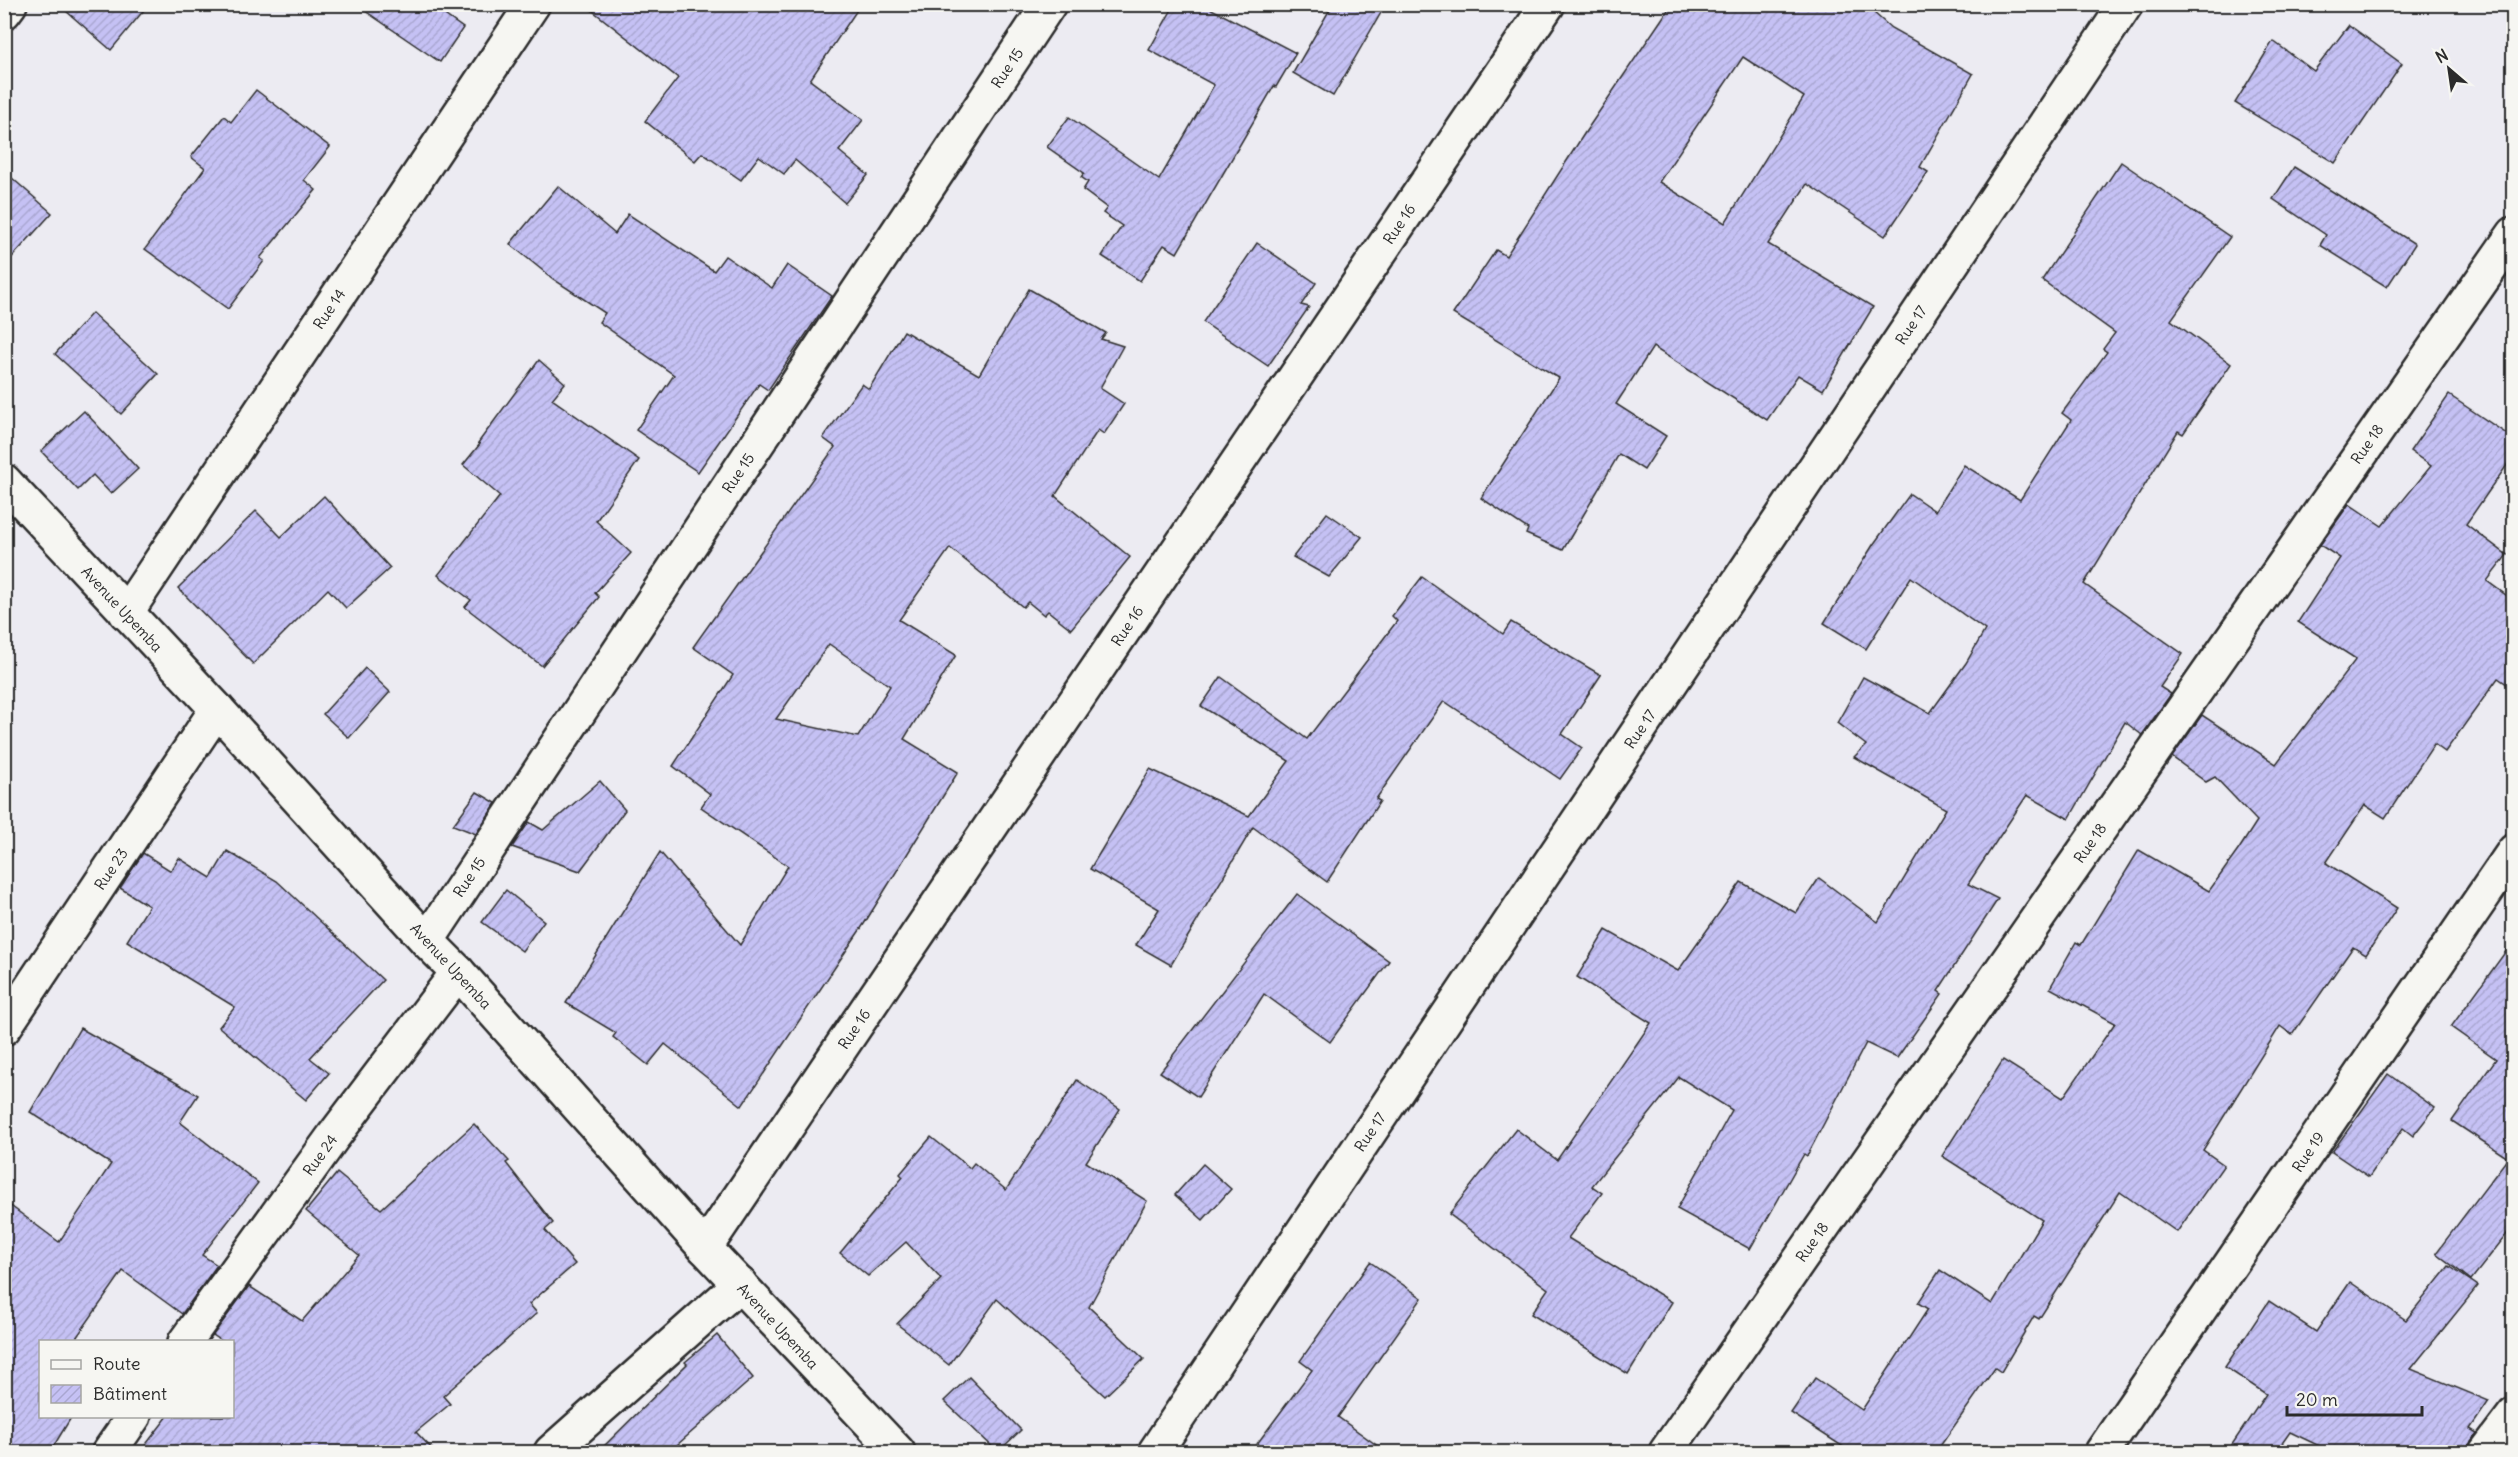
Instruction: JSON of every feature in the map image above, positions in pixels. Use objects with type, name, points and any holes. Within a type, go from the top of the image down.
[{"type":"street","points":[[4,12],[10,4]]},
{"type":"street","name":"Rue 14","points":[[126,613],[533,4]]},
{"type":"street","name":"Rue 15","points":[[427,941],[1049,4]]},
{"type":"street","name":"Rue 16","points":[[705,1248],[1548,4]]},
{"type":"street","name":"Rue 17","points":[[1155,1452],[2126,4]]},
{"type":"street","name":"Rue 18","points":[[1666,1452],[2514,234]]},
{"type":"street","name":"Avenue Upemba","points":[[4,481],[458,972],[705,1248],[898,1452]]},
{"type":"street","name":"Rue 23","points":[[4,1028],[217,709]]},
{"type":"street","name":"Rue 19","points":[[2102,1452],[2514,851]]},
{"type":"street","name":"Rue 24","points":[[186,1340],[333,1137],[458,972]]},
{"type":"street","points":[[551,1452],[740,1284]]},
{"type":"street","points":[[2486,1452],[2514,1415]]},
{"type":"street","points":[[109,1452],[133,1418]]},
{"type":"building","points":[[58,4],[149,4],[111,50]]},
{"type":"building","points":[[355,4],[429,4],[463,28],[440,62]]},
{"type":"building","points":[[584,4],[861,4],[810,80],[863,120],[839,151],[868,175],[845,203],[795,160],[784,174],[759,156],[741,180],[702,153],[695,161],[645,121],[678,78]]},
{"type":"building","points":[[1175,4],[1202,4],[1296,53],[1276,87],[1274,86],[1177,253],[1164,245],[1140,281],[1102,256],[1122,226],[1103,213],[1107,208],[1083,190],[1088,182],[1081,177],[1084,173],[1047,147],[1069,117],[1159,180],[1214,85],[1149,50]]},
{"type":"building","points":[[1333,4],[1386,4],[1333,96],[1293,73]]},
{"type":"building","points":[[1672,4],[1864,4],[1891,28],[1973,74],[1920,167],[1928,172],[1885,236],[1807,184],[1768,244],[1873,307],[1823,390],[1798,375],[1767,420],[1653,347],[1616,404],[1666,436],[1644,470],[1619,454],[1563,550],[1526,534],[1528,529],[1481,498],[1559,378],[1453,314],[1496,250],[1506,256],[1584,134]],"holes":[[[1743,57],[1804,97],[1725,223],[1659,182]]]},
{"type":"building","points":[[2349,25],[2402,64],[2335,163],[2235,103],[2273,41],[2314,71]]},
{"type":"building","points":[[256,90],[330,147],[304,180],[316,190],[260,258],[264,261],[228,309],[145,249],[205,168],[191,157],[224,116],[231,122]]},
{"type":"building","points":[[2121,162],[2230,237],[2171,320],[2231,364],[2183,434],[2178,431],[2084,584],[2183,654],[2160,687],[2171,694],[2142,735],[2125,722],[2069,819],[2027,795],[1968,884],[1998,899],[1938,991],[1942,994],[1897,1058],[1866,1043],[1807,1156],[1804,1154],[1750,1249],[1677,1209],[1732,1110],[1679,1077],[1592,1186],[1602,1193],[1568,1238],[1672,1302],[1628,1374],[1531,1314],[1548,1289],[1449,1214],[1516,1129],[1557,1160],[1651,1023],[1577,977],[1606,930],[1678,971],[1741,882],[1796,913],[1819,878],[1878,922],[1946,809],[1854,757],[1866,745],[1837,723],[1863,677],[1930,713],[1966,663],[1985,630],[1911,577],[1866,649],[1824,623],[1873,545],[1910,494],[1935,511],[1964,465],[2020,500],[2071,420],[2062,413],[2107,352],[2103,349],[2115,333],[2042,280]]},
{"type":"building","points":[[2294,167],[2415,244],[2387,287],[2320,245],[2326,235],[2273,199]]},
{"type":"building","points":[[4,171],[52,213],[4,266]]},
{"type":"building","points":[[558,186],[615,234],[628,214],[714,271],[725,256],[772,288],[787,265],[832,296],[768,390],[759,384],[698,472],[636,430],[674,375],[599,322],[605,313],[553,279],[510,244]]},
{"type":"building","points":[[1257,243],[1316,283],[1301,305],[1309,307],[1268,366],[1203,322]]},
{"type":"building","points":[[1029,289],[1106,333],[1101,339],[1123,346],[1100,388],[1124,404],[1104,434],[1098,430],[1055,496],[1130,557],[1071,629],[1048,611],[1044,615],[1028,602],[1023,607],[950,548],[899,620],[956,655],[904,739],[958,772],[864,924],[742,1106],[665,1044],[648,1065],[613,1037],[616,1033],[566,1003],[660,852],[740,945],[788,866],[701,807],[710,794],[673,766],[733,675],[693,647],[835,447],[823,438],[862,384],[869,389],[904,331],[979,375]],"holes":[[[829,644],[890,686],[858,737],[776,719]]]},
{"type":"building","points":[[92,313],[158,374],[121,414],[55,354]]},
{"type":"building","points":[[539,360],[565,383],[552,399],[639,460],[596,521],[631,553],[595,593],[599,597],[542,666],[465,607],[471,600],[438,575],[500,496],[463,465]]},
{"type":"building","points":[[2449,395],[2514,439],[2514,455],[2466,524],[2507,555],[2487,581],[2514,601],[2514,689],[2498,678],[2445,752],[2434,744],[2385,818],[2365,805],[2326,863],[2397,908],[2366,955],[2353,947],[2292,1035],[2280,1026],[2203,1150],[2224,1165],[2177,1232],[2120,1192],[2039,1319],[2034,1316],[2001,1372],[1995,1368],[1936,1452],[1851,1452],[1791,1413],[1815,1378],[1862,1410],[1928,1309],[1918,1303],[1940,1270],[1992,1304],[2042,1220],[1942,1156],[2003,1060],[2063,1098],[2115,1023],[2050,988],[2076,942],[2081,945],[2139,850],[2209,891],[2239,849],[2257,821],[2215,777],[2206,782],[2172,757],[2202,715],[2276,764],[2356,659],[2298,622],[2340,558],[2320,545],[2349,504],[2382,526],[2431,466],[2410,451]]},
{"type":"building","points":[[84,411],[138,469],[111,494],[93,475],[78,490],[41,451]]},
{"type":"building","points":[[324,496],[390,568],[346,608],[328,589],[253,664],[178,588],[256,511],[281,537]]},
{"type":"building","points":[[1327,513],[1362,537],[1329,577],[1293,557]]},
{"type":"building","points":[[1422,577],[1503,634],[1511,622],[1601,675],[1562,734],[1582,748],[1560,779],[1444,701],[1376,799],[1380,801],[1327,882],[1253,827],[1171,965],[1136,945],[1159,909],[1090,869],[1150,769],[1249,816],[1289,761],[1201,706],[1221,677],[1307,739],[1397,621],[1392,616]]},
{"type":"building","points":[[365,668],[390,692],[349,738],[323,714]]},
{"type":"building","points":[[600,781],[625,810],[580,871],[512,847],[529,822],[543,830]]},
{"type":"building","points":[[477,792],[496,803],[476,834],[453,825]]},
{"type":"building","points":[[227,851],[277,881],[383,980],[310,1058],[329,1073],[306,1100],[219,1027],[235,1007],[127,941],[149,906],[120,888],[143,853],[171,871],[179,858],[211,878]]},
{"type":"building","points":[[506,890],[544,921],[522,951],[482,922]]},
{"type":"building","points":[[1297,894],[1389,961],[1330,1042],[1264,994],[1198,1097],[1160,1072]]},
{"type":"building","points":[[2514,940],[2514,1225],[2471,1280],[2436,1253],[2508,1158],[2452,1121],[2496,1059],[2451,1027]]},
{"type":"building","points":[[80,1028],[198,1095],[180,1122],[258,1183],[202,1255],[217,1265],[182,1314],[123,1271],[75,1340],[39,1340],[39,1418],[71,1418],[50,1452],[4,1452],[4,1201],[59,1242],[111,1164],[30,1112]]},
{"type":"building","points":[[2388,1074],[2435,1108],[2413,1136],[2403,1128],[2369,1177],[2332,1152]]},
{"type":"building","points":[[1077,1080],[1120,1109],[1086,1162],[1147,1201],[1089,1307],[1144,1359],[1105,1396],[997,1299],[949,1365],[897,1324],[941,1279],[906,1242],[868,1276],[840,1253],[903,1177],[900,1174],[931,1137],[970,1168],[974,1163],[1006,1190]]},
{"type":"building","points":[[474,1124],[509,1161],[506,1163],[553,1223],[545,1230],[575,1264],[529,1304],[537,1313],[443,1396],[450,1404],[416,1432],[435,1452],[140,1452],[166,1418],[234,1418],[234,1340],[220,1340],[213,1335],[249,1286],[302,1321],[359,1255],[306,1211],[337,1173],[381,1209]]},
{"type":"building","points":[[1203,1164],[1231,1189],[1203,1220],[1175,1195]]},
{"type":"building","points":[[1370,1262],[1422,1298],[1338,1417],[1386,1452],[1251,1452],[1312,1370],[1300,1361]]},
{"type":"building","points":[[2449,1266],[2478,1286],[2411,1369],[2489,1401],[2470,1429],[2477,1433],[2471,1441],[2468,1452],[2332,1452],[2290,1432],[2276,1452],[2227,1452],[2266,1394],[2225,1367],[2269,1301],[2316,1332],[2350,1282],[2406,1320]]},
{"type":"building","points":[[717,1335],[753,1378],[669,1452],[598,1452],[687,1364],[685,1362]]},
{"type":"building","points":[[969,1377],[1021,1430],[998,1452],[944,1401]]}]
